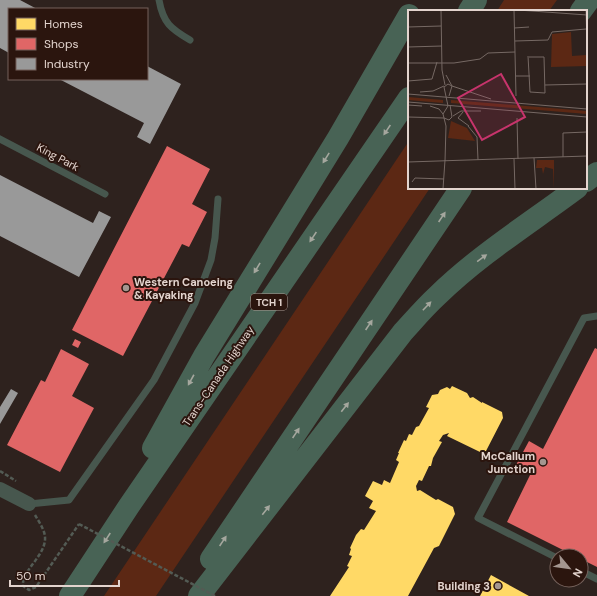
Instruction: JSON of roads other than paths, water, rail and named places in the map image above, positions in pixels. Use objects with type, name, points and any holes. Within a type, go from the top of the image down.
[{"type":"highway","points":[[338,138],[352,95],[402,0]]},
{"type":"highway","points":[[413,10],[418,0]]},
{"type":"highway","points":[[470,10],[476,0]]},
{"type":"highway","points":[[582,10],[589,0]]},
{"type":"highway","points":[[129,506],[142,469],[204,356],[338,138],[408,17]]},
{"type":"highway","name":"Trans-Canada Highway","points":[[70,596],[129,506],[408,99]]},
{"type":"highway","points":[[587,180],[597,174]]},
{"type":"highway","points":[[186,596],[461,189]]},
{"type":"highway","points":[[199,596],[403,332],[436,296],[476,262],[576,189]]},
{"type":"street","points":[[0,489],[29,504]]},
{"type":"lane","points":[[159,0],[162,13],[172,30],[190,40]]},
{"type":"lane","name":"King Park","points":[[0,139],[105,194]]},
{"type":"lane","points":[[29,504],[68,500],[154,380],[198,296],[210,260],[215,238],[218,199]]},
{"type":"lane","points":[[549,554],[478,518],[584,318],[597,316]]},
{"type":"place","name":"Western Canoeing & Kayaking","points":[[126,288]]},
{"type":"place","name":"McCallum Junction","points":[[543,462]]},
{"type":"place","name":"Building 3","points":[[498,586]]}]
